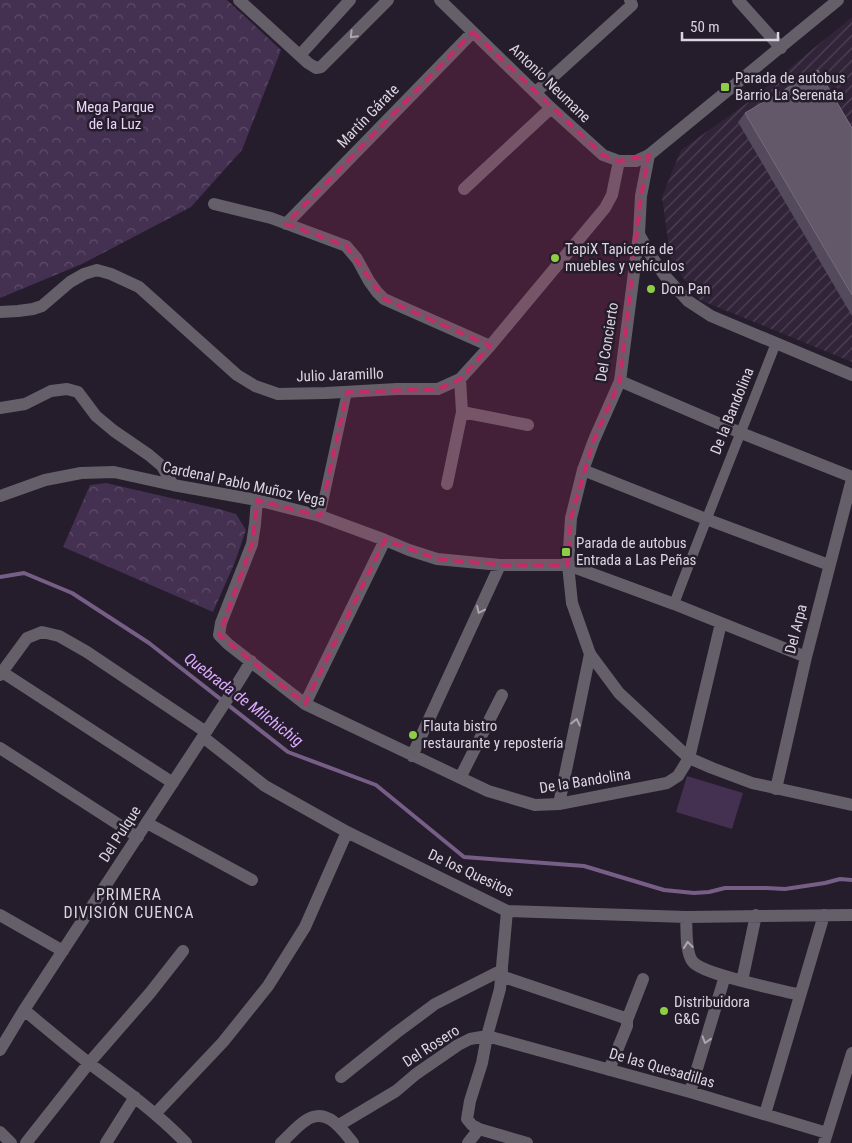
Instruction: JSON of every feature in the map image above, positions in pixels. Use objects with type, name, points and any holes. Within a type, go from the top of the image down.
[{"type":"street","points":[[239,0],[300,56],[316,68],[321,67],[388,0]]},
{"type":"street","points":[[300,56],[350,0]]},
{"type":"street","name":"Antonio Neumane","points":[[440,0],[551,108],[603,155],[619,161]]},
{"type":"street","points":[[536,92],[632,5],[630,0]]},
{"type":"street","points":[[738,0],[781,48]]},
{"type":"street","points":[[619,161],[636,161],[649,155],[838,0]]},
{"type":"street","name":"Martín Gárate","points":[[286,224],[473,32]]},
{"type":"street","points":[[464,189],[551,108]]},
{"type":"street","name":"Del Concierto","points":[[649,155],[641,196],[639,234],[620,381],[583,470],[571,518],[568,565],[572,603],[590,654],[619,693],[689,758],[752,783],[852,805]]},
{"type":"street","name":"Julio Jaramillo","points":[[0,312],[33,309],[42,306],[70,282],[84,274],[97,270],[111,274],[139,287],[237,375],[256,386],[278,394],[438,389],[460,379],[490,346],[605,208],[612,195],[619,161]]},
{"type":"street","points":[[214,204],[271,218],[346,246],[357,259],[376,292],[384,298],[490,346]]},
{"type":"street","points":[[639,234],[665,276],[688,301],[711,316],[852,375]]},
{"type":"street","name":"De la Bandolina","points":[[674,604],[776,343]]},
{"type":"street","points":[[447,484],[462,412],[460,379]]},
{"type":"street","points":[[620,381],[852,478]]},
{"type":"street","points":[[0,408],[25,404],[50,391],[67,388],[78,392],[96,416],[162,466],[173,485]]},
{"type":"street","points":[[320,516],[347,392]]},
{"type":"street","points":[[462,412],[528,425]]},
{"type":"street","points":[[583,470],[829,566]]},
{"type":"street","name":"Cardenal Pablo Muñoz Vega","points":[[0,496],[45,480],[81,473],[114,472],[257,500],[320,516],[437,559],[500,565],[568,565]]},
{"type":"street","name":"Del Arpa","points":[[776,789],[806,657],[852,478]]},
{"type":"street","name":"De la Bandolina","points":[[257,500],[252,544],[221,623],[219,634],[228,644],[305,704],[488,791],[535,805],[559,804],[667,784],[678,776],[689,758],[721,622]]},
{"type":"street","points":[[305,704],[385,540]]},
{"type":"street","points":[[412,756],[500,565]]},
{"type":"street","points":[[568,565],[721,622],[806,657]]},
{"type":"street","name":"De los Quesitos","points":[[1,673],[28,638],[42,632],[59,636],[87,652],[205,734],[265,786],[347,832],[507,910],[686,916],[852,915]]},
{"type":"street","points":[[559,804],[590,654]]},
{"type":"street","name":"Del Pulque","points":[[0,1050],[24,1010],[231,695],[251,661]]},
{"type":"street","points":[[1,673],[173,783]]},
{"type":"street","points":[[460,778],[502,695]]},
{"type":"street","points":[[0,748],[138,837]]},
{"type":"street","points":[[147,823],[252,880]]},
{"type":"street","points":[[155,1114],[223,1042],[268,986],[305,927],[347,832]]},
{"type":"street","points":[[507,910],[500,989],[487,1036],[482,1063],[470,1101],[467,1119],[479,1129],[527,1143]]},
{"type":"street","points":[[0,915],[63,951]]},
{"type":"street","points":[[742,981],[756,915]]},
{"type":"street","points":[[766,1114],[824,915]]},
{"type":"street","points":[[686,916],[688,952],[693,962],[701,968],[800,996]]},
{"type":"street","points":[[26,1143],[89,1063],[150,993],[183,951]]},
{"type":"street","points":[[340,1077],[435,1004],[501,973],[627,1020]]},
{"type":"street","points":[[690,1092],[725,976]]},
{"type":"street","points":[[609,1070],[643,978]]},
{"type":"street","points":[[24,1010],[89,1063],[135,1097],[186,1143]]},
{"type":"street","name":"De las Quesadillas","points":[[487,1036],[766,1114],[826,1138]]},
{"type":"street","name":"Del Rosero","points":[[339,1125],[396,1091],[458,1044],[470,1039],[487,1036]]},
{"type":"street","points":[[826,1138],[852,1053]]},
{"type":"street","points":[[106,1143],[135,1097]]},
{"type":"street","points":[[281,1143],[305,1121],[315,1116],[326,1117],[339,1125],[353,1143]]},
{"type":"street","points":[[468,1143],[479,1129]]},
{"type":"street","points":[[168,1143],[174,1131]]},
{"type":"street","points":[[0,1132],[11,1143]]},
{"type":"highlighted area","points":[[473,32],[603,155],[619,161],[649,155],[641,196],[620,381],[594,440],[571,518],[568,565],[500,565],[437,559],[385,540],[305,704],[219,635],[252,544],[257,500],[320,516],[347,392],[438,389],[460,379],[490,346],[384,299],[346,246],[286,224]]},
{"type":"shaded area","points":[[852,17],[852,362],[700,300],[671,262],[662,197],[681,150],[747,103]]},
{"type":"green space","name":"Mega Parque de la Luz","points":[[0,0],[227,0],[281,50],[242,150],[191,207],[82,264],[0,298]]},
{"type":"green space","points":[[106,483],[236,514],[246,530],[235,562],[213,612],[63,547],[90,485]]},
{"type":"green space","points":[[687,776],[743,793],[732,829],[676,812]]},
{"type":"building","points":[[818,70],[852,128],[852,295],[745,113]]},
{"type":"waterway","name":"Quebrada de Milchichig","points":[[0,577],[24,573],[72,593],[149,643],[288,752],[376,785],[464,857],[584,866],[664,890],[694,893],[725,888],[785,889],[840,879],[852,880]]},
{"type":"place","name":"Parada de autobus Barrio La Serenata","points":[[725,87]]},
{"type":"place","name":"TapiX Tapicería de muebles y vehículos","points":[[555,258]]},
{"type":"place","name":"Don Pan","points":[[651,289]]},
{"type":"place","name":"Parada de autobus Entrada a Las Peñas","points":[[566,552]]},
{"type":"place","name":"Flauta bistro restaurante y repostería","points":[[413,735]]},
{"type":"place","name":"Distribuidora G&G","points":[[664,1011]]},
{"type":"district","name":"PRIMERA DIVISIÓN CUENCA","points":[[129,903]]}]
